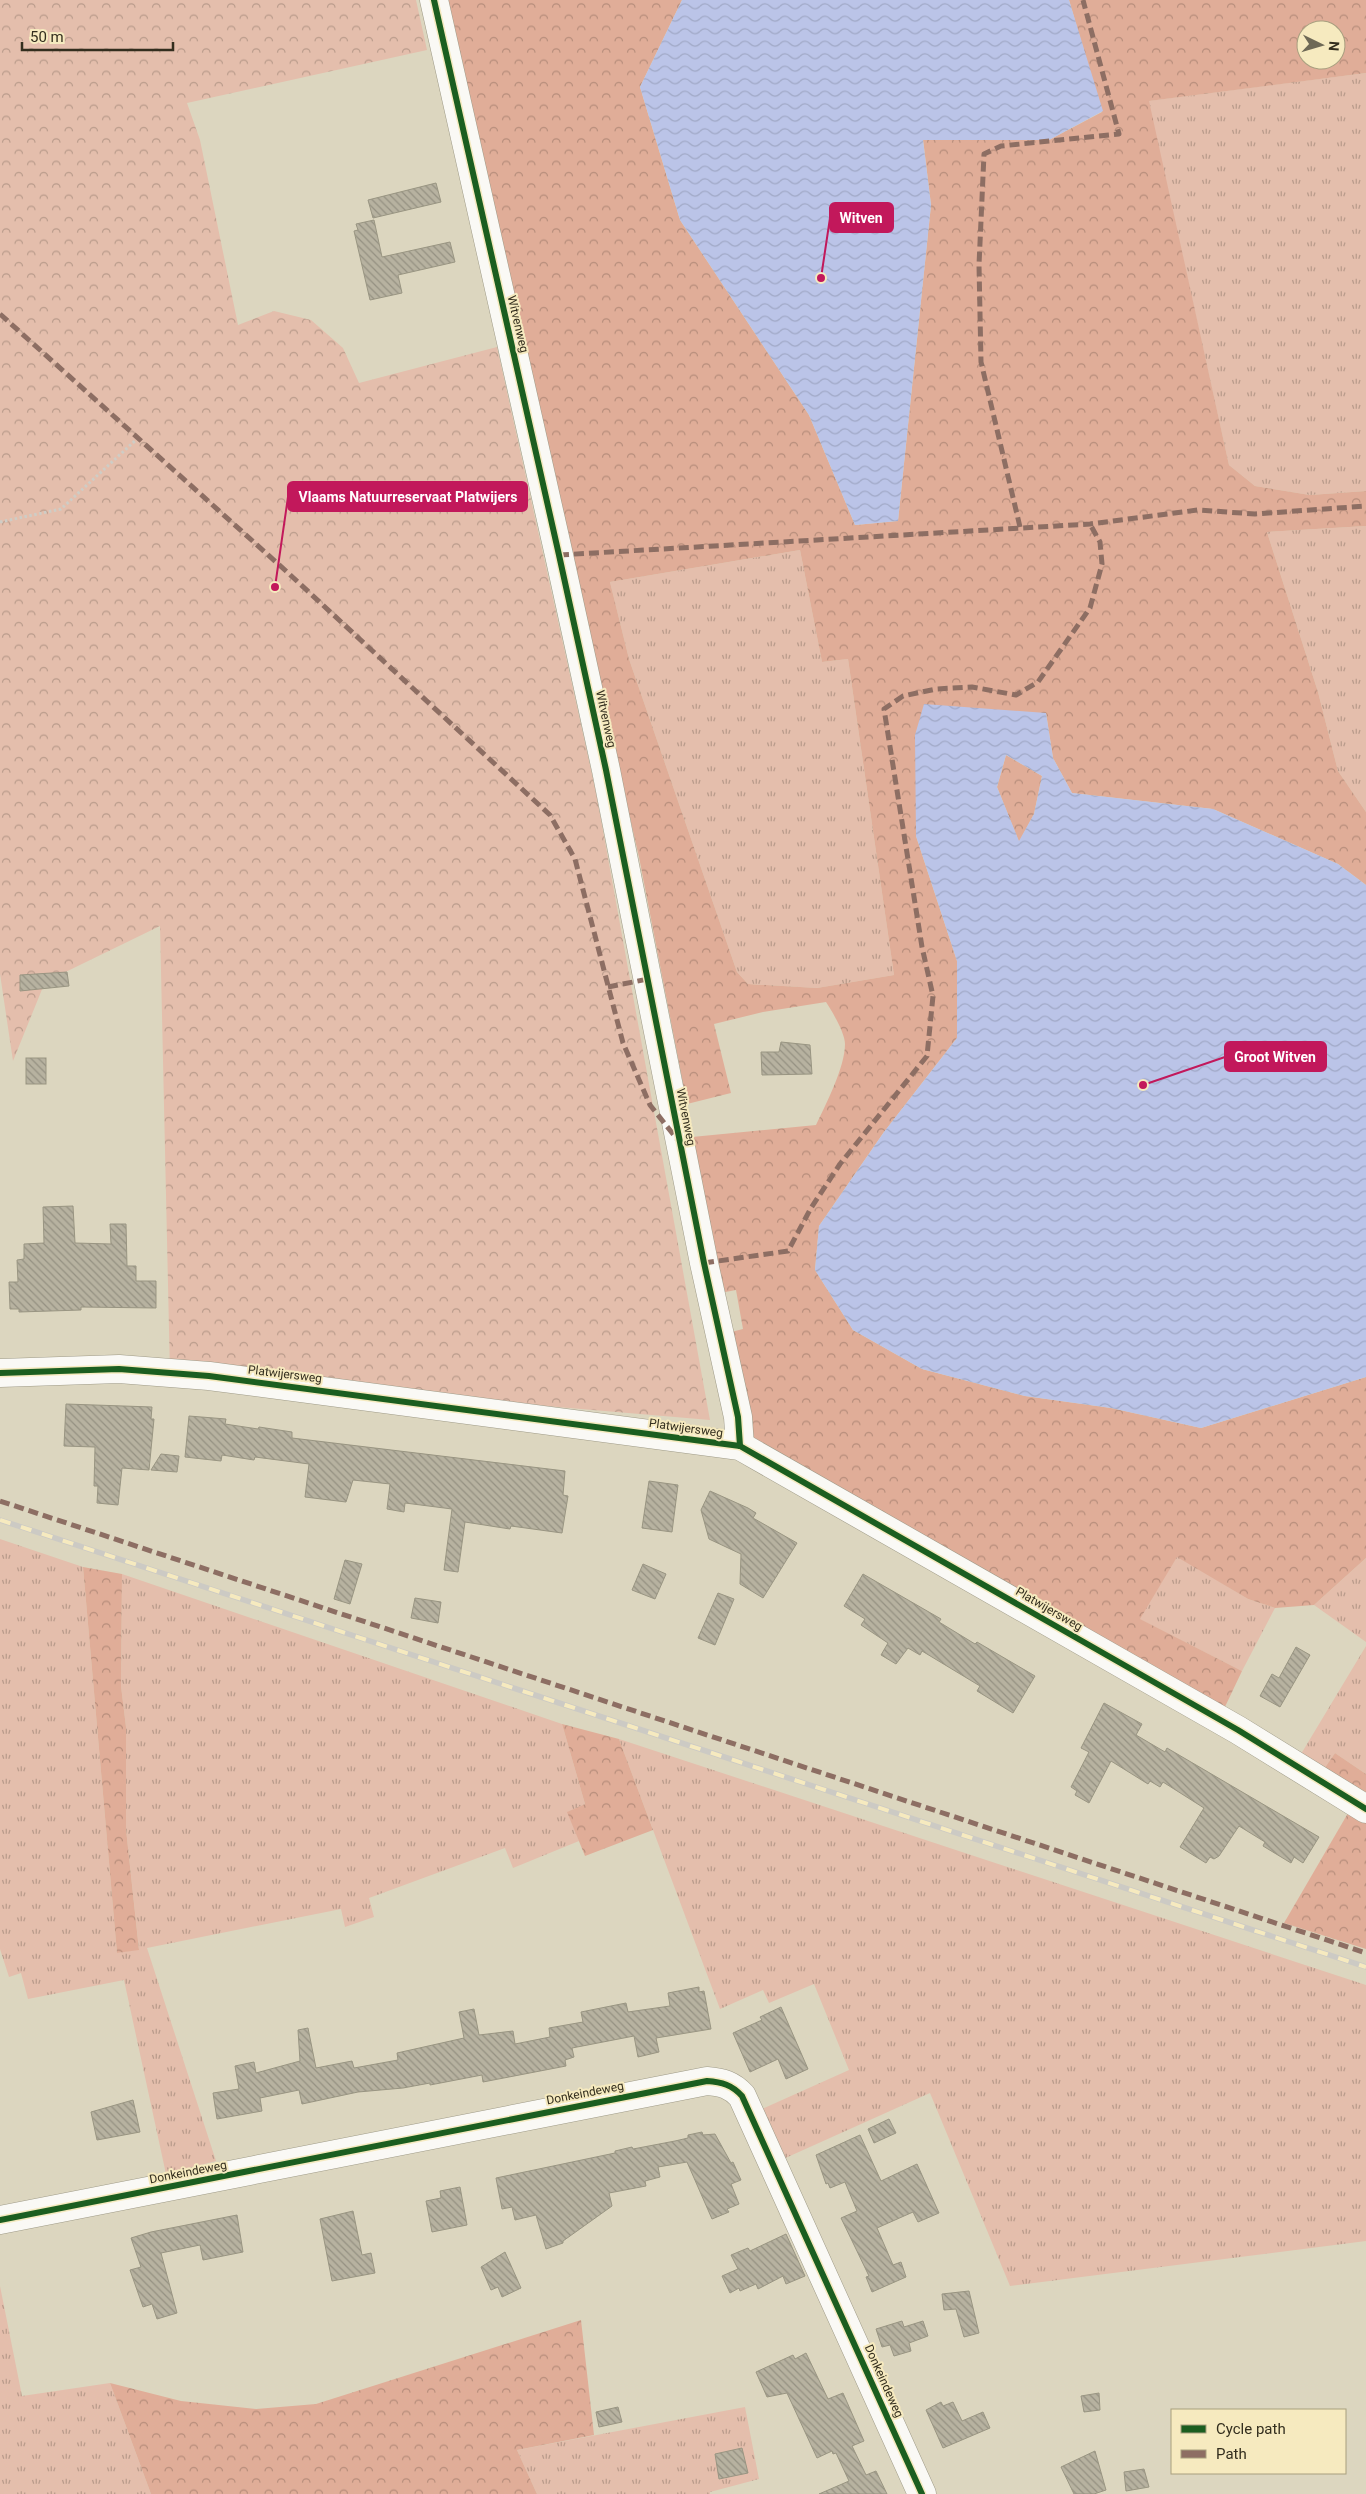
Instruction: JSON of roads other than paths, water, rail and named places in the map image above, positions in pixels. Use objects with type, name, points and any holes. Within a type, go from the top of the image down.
[{"type":"street","name":"Witvenweg","points":[[434,0],[601,750],[704,1263],[738,1416],[740,1446]]},
{"type":"street","name":"Platwijersweg","points":[[0,1373],[119,1369],[200,1376],[313,1389],[740,1446],[1238,1730],[1366,1809]]},
{"type":"street","name":"Donkeindeweg","points":[[0,2220],[581,2105],[708,2082],[721,2082],[735,2089],[742,2096],[922,2494]]},
{"type":"water","points":[[682,0],[1069,0],[1103,111],[1049,140],[923,140],[931,205],[898,521],[855,525],[809,415],[680,220],[640,87]]},
{"type":"water","points":[[924,704],[1046,713],[1053,758],[1072,793],[1213,809],[1338,864],[1366,885],[1366,1377],[1201,1428],[1111,1408],[1025,1396],[922,1369],[853,1330],[815,1270],[819,1226],[884,1132],[957,1038],[957,961],[916,836],[915,735]],"holes":[[[1006,755],[1042,776],[1034,814],[1019,841],[997,787]]]},
{"type":"railway","points":[[0,1520],[1366,1967]]},
{"type":"place","name":"Witven","points":[[821,278]]},
{"type":"place","name":"Vlaams Natuurreservaat Platwijers","points":[[275,587]]},
{"type":"place","name":"Groot Witven","points":[[1143,1085]]}]
